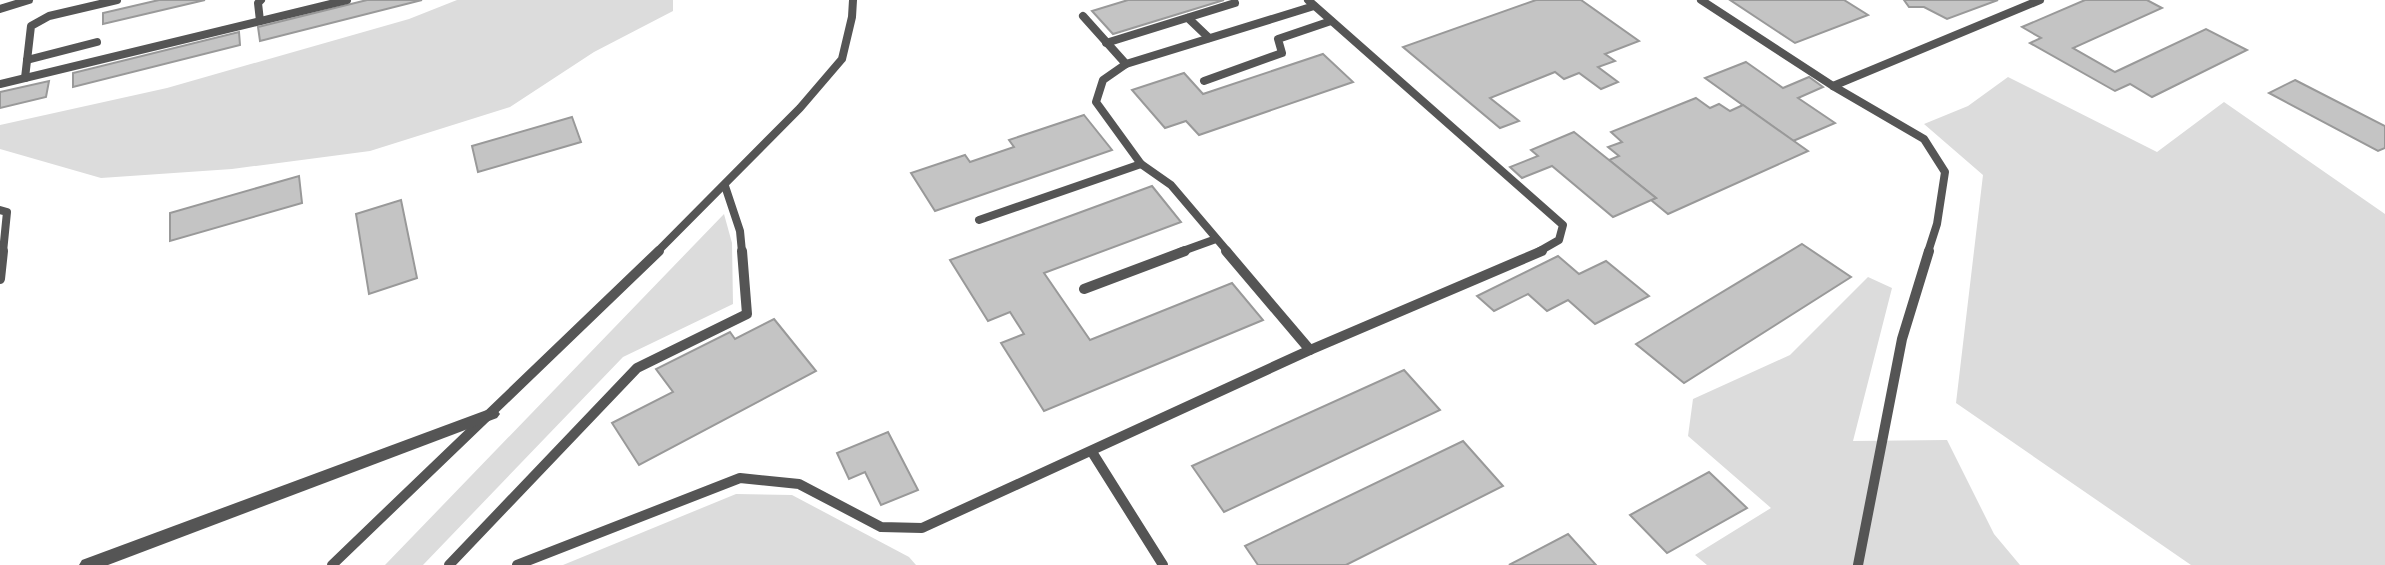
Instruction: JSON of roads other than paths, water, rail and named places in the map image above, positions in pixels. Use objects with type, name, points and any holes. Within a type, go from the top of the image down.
[{"type":"street","points":[[88,565],[492,414]]},
{"type":"lane","points":[[0,9],[29,0]]},
{"type":"lane","points":[[25,78],[31,26],[49,16],[117,0]]},
{"type":"lane","points":[[260,21],[258,3],[261,0]]},
{"type":"lane","points":[[0,84],[347,0]]},
{"type":"lane","points":[[332,565],[492,414],[725,186],[800,108],[842,59],[852,17],[853,0]]},
{"type":"lane","points":[[1701,0],[1833,86],[1924,139],[1945,172],[1937,224],[1902,339],[1858,565]]},
{"type":"lane","points":[[1833,86],[2040,0]]},
{"type":"lane","points":[[1107,43],[1235,3]]},
{"type":"lane","points":[[517,565],[740,478],[799,484],[881,527],[922,528],[1310,350],[1548,248],[1559,240],[1563,225],[1311,3],[1126,64],[1103,80],[1096,102],[1141,164],[1171,186],[1310,350]]},
{"type":"lane","points":[[1083,16],[1126,64]]},
{"type":"lane","points":[[1188,18],[1209,38]]},
{"type":"lane","points":[[1204,81],[1282,53],[1278,39],[1331,21]]},
{"type":"lane","points":[[27,60],[97,42]]},
{"type":"lane","points":[[979,220],[1141,164]]},
{"type":"lane","points":[[449,565],[637,368],[747,314],[740,231],[725,186]]},
{"type":"lane","points":[[0,210],[7,212],[0,279]]},
{"type":"lane","points":[[1084,289],[1216,239]]},
{"type":"lane","points":[[1092,452],[1163,565]]}]
